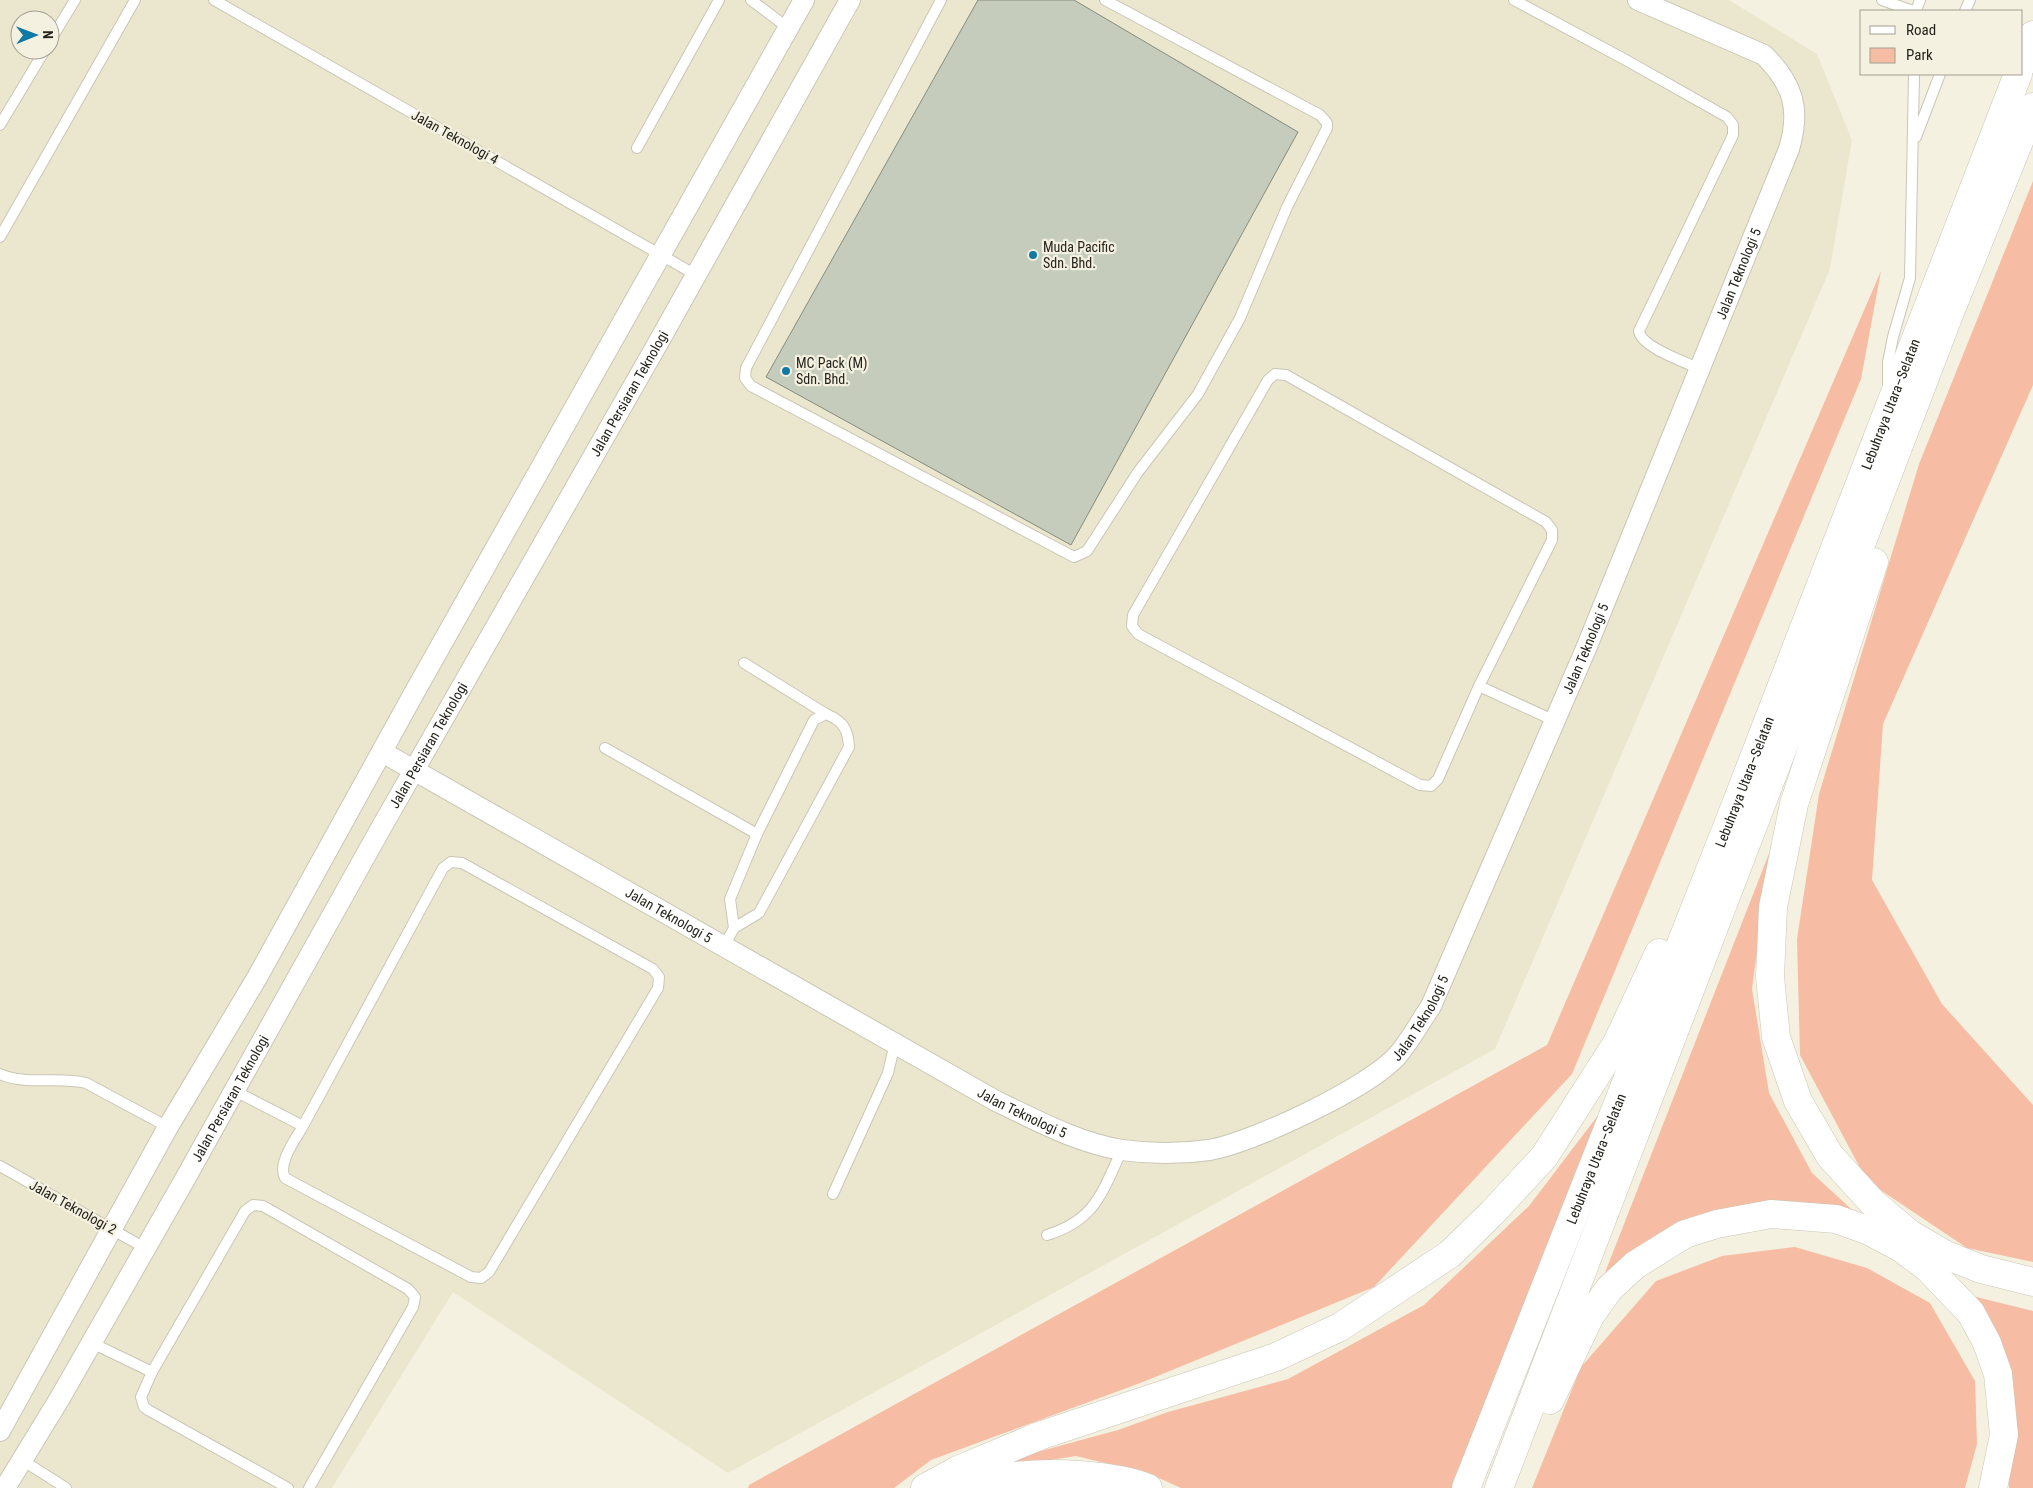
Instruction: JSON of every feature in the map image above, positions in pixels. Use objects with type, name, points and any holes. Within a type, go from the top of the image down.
[{"type":"highway","points":[[2023,61],[2033,35]]},
{"type":"highway","name":"Lebuhraya Utara–Selatan","points":[[1466,1488],[1733,812],[2018,75]]},
{"type":"highway","name":"Lebuhraya Utara–Selatan","points":[[1499,1488],[1950,312],[2033,107]]},
{"type":"highway","points":[[1950,312],[1930,402],[1888,518],[1794,804],[1773,907],[1770,977],[1776,1037],[1798,1101],[1830,1156],[1872,1203],[1910,1234],[1946,1254],[1981,1269],[2033,1282]]},
{"type":"highway","points":[[925,1488],[958,1470],[1039,1436],[1276,1357],[1340,1327],[1450,1254],[1544,1157],[1581,1101],[1617,1043],[1689,889],[1733,812]]},
{"type":"highway","points":[[1509,1488],[1590,1316],[1609,1289],[1634,1265],[1685,1234],[1717,1224],[1771,1214],[1836,1219],[1867,1230],[1901,1248],[1928,1268],[1971,1313],[1987,1344],[1998,1374],[2004,1435],[1993,1488]]},
{"type":"highway","points":[[969,1488],[1012,1476],[1058,1474],[1098,1477],[1148,1488]]},
{"type":"street","points":[[0,1431],[114,1229],[168,1127],[258,976],[804,0]]},
{"type":"street","name":"Jalan Persiaran Teknologi","points":[[5,1488],[92,1344],[413,771],[696,275],[850,0]]},
{"type":"street","name":"Jalan Teknologi 5","points":[[382,752],[996,1101],[1048,1126],[1094,1143],[1122,1150],[1185,1153],[1211,1150],[1267,1131],[1351,1090],[1373,1076],[1396,1056],[1431,1006],[1555,721],[1700,369],[1789,149],[1795,129],[1794,106],[1789,87],[1778,69],[1764,55],[1638,0]]},
{"type":"lane","points":[[60,25],[75,0]]},
{"type":"lane","points":[[0,237],[135,0]]},
{"type":"lane","name":"Jalan Teknologi 4","points":[[214,0],[696,275]]},
{"type":"lane","points":[[637,148],[719,0]]},
{"type":"lane","points":[[751,0],[788,28]]},
{"type":"lane","points":[[941,0],[746,368],[745,378],[748,383],[760,391],[1074,557],[1087,551],[1138,472],[1198,394],[1240,318],[1287,207],[1327,128],[1327,123],[1320,115],[1105,0]]},
{"type":"lane","points":[[1514,0],[1632,63],[1727,118],[1733,125],[1733,135],[1639,331],[1639,336],[1646,344],[1700,369]]},
{"type":"lane","points":[[1882,0],[1911,10]]},
{"type":"lane","points":[[0,125],[39,60]]},
{"type":"lane","points":[[1887,413],[1888,362],[1910,278],[1914,75]]},
{"type":"lane","points":[[1914,142],[1940,75]]},
{"type":"lane","points":[[1276,374],[1286,375],[1550,526],[1553,535],[1552,540],[1480,686],[1438,779],[1431,786],[1425,787],[1134,630],[1132,626],[1133,615],[1271,376],[1276,374]]},
{"type":"lane","points":[[724,946],[734,928],[759,913],[849,747],[848,730],[838,719],[826,714],[744,663]]},
{"type":"lane","points":[[1480,686],[1555,721]]},
{"type":"lane","points":[[734,928],[730,898],[757,834],[814,720],[826,714]]},
{"type":"lane","points":[[605,748],[757,834]]},
{"type":"lane","points":[[452,862],[462,863],[657,972],[660,982],[653,996],[488,1272],[481,1278],[471,1277],[285,1178],[283,1173],[284,1163],[302,1126],[443,868],[452,862]]},
{"type":"lane","points":[[833,1194],[888,1073],[896,1043]]},
{"type":"lane","points":[[0,1074],[28,1082],[74,1080],[86,1083],[168,1127]]},
{"type":"lane","points":[[235,1091],[302,1126]]},
{"type":"lane","points":[[1047,1235],[1065,1230],[1088,1215],[1098,1200],[1122,1150]]},
{"type":"lane","name":"Jalan Teknologi 2","points":[[0,1166],[146,1248]]},
{"type":"lane","points":[[288,1488],[144,1407],[141,1397],[152,1372],[244,1211],[253,1205],[263,1206],[408,1289],[415,1297],[413,1307],[309,1488]]},
{"type":"lane","points":[[92,1344],[152,1372]]},
{"type":"lane","points":[[22,1460],[66,1488]]},
{"type":"shaded area","points":[[0,0],[1729,0],[1817,54],[1852,140],[1830,269],[1495,1049],[728,1473],[453,1292],[332,1488],[0,1488]]},
{"type":"green space","points":[[2033,181],[2033,385],[1883,724],[1872,880],[1942,1004],[2033,1105],[2033,1262],[1967,1248],[1867,1181],[1800,1055],[1797,939],[1819,794],[1919,464]]},
{"type":"green space","points":[[1881,271],[1861,379],[1572,1074],[1374,1287],[1143,1382],[931,1460],[894,1488],[748,1488],[749,1485],[1547,1045]]},
{"type":"green space","points":[[1770,851],[1752,989],[1769,1093],[1812,1173],[1873,1229],[1777,1206],[1715,1210],[1662,1236],[1599,1288]]},
{"type":"green space","points":[[1599,1114],[1455,1488],[1181,1488],[1150,1474],[1076,1456],[1000,1468],[1000,1462],[1118,1430],[1168,1412],[1288,1379],[1424,1305],[1529,1206]]},
{"type":"green space","points":[[1795,1247],[1867,1268],[1930,1303],[1975,1381],[1977,1444],[1965,1488],[1532,1488],[1581,1367],[1656,1281],[1722,1256]]},
{"type":"green space","points":[[1960,1293],[2033,1311],[2033,1488],[2009,1488],[2004,1358]]},
{"type":"building","name":"Muda Pacific Sdn. Bhd.","points":[[978,0],[1074,0],[1298,132],[1071,545],[766,377]]},
{"type":"place","name":"Muda Pacific Sdn. Bhd.","points":[[1033,255]]},
{"type":"place","name":"MC Pack (M) Sdn. Bhd.","points":[[786,371]]}]
